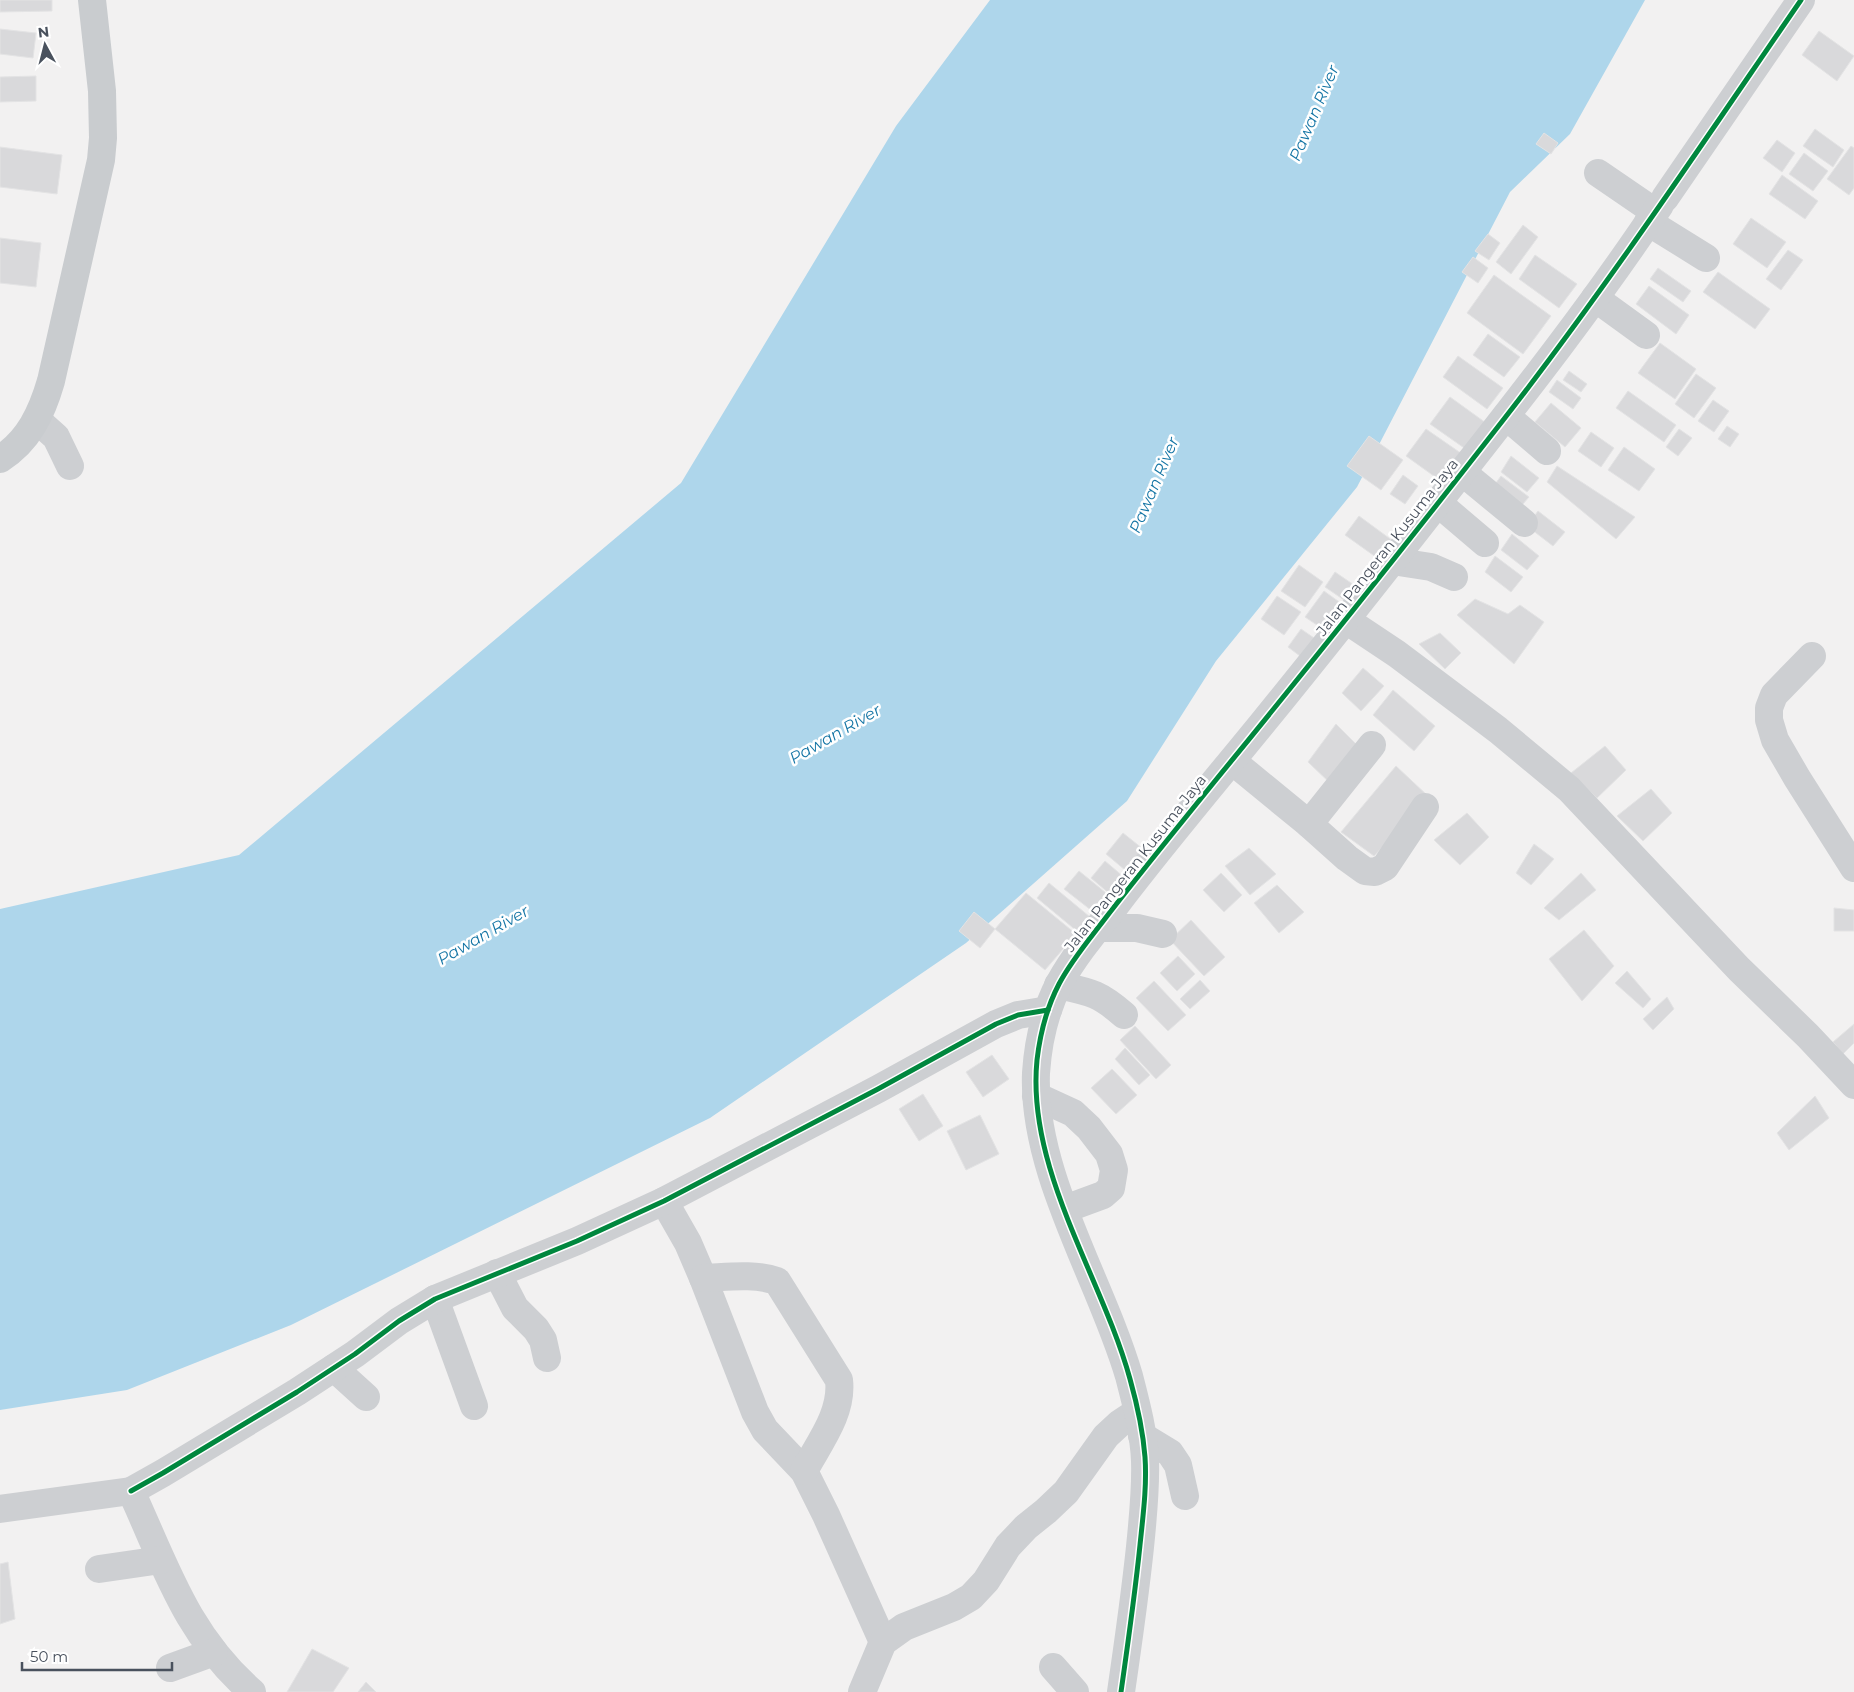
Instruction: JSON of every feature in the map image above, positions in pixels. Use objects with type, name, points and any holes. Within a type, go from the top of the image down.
[{"type":"main road","points":[[0,458],[22,440],[37,420],[51,381],[101,160],[103,138],[102,91],[92,0]]},
{"type":"street","name":"Jalan Pangeran Kusuma Jaya","points":[[1121,1692],[1136,1584],[1144,1507],[1145,1462],[1140,1424],[1119,1345],[1048,1162],[1040,1126],[1036,1096],[1037,1059],[1048,1010],[1058,985],[1073,961],[1098,928],[1346,620],[1506,416],[1595,298],[1800,0]]},
{"type":"street","points":[[1598,173],[1657,210],[1706,258]]},
{"type":"street","points":[[1595,298],[1646,335]]},
{"type":"street","points":[[1506,416],[1547,451]]},
{"type":"street","points":[[37,420],[56,436],[70,466]]},
{"type":"street","points":[[1462,472],[1524,523]]},
{"type":"street","points":[[1438,503],[1485,543]]},
{"type":"street","points":[[1392,561],[1432,567],[1454,577]]},
{"type":"street","points":[[1346,620],[1397,654],[1498,730],[1569,789],[1740,969],[1808,1036],[1854,1085]]},
{"type":"street","points":[[1812,656],[1774,696],[1769,708],[1769,720],[1775,740],[1854,868]]},
{"type":"street","points":[[1309,824],[1372,745]]},
{"type":"street","points":[[1232,761],[1364,871],[1375,872],[1385,867],[1425,807]]},
{"type":"street","points":[[1098,928],[1137,928],[1163,934]]},
{"type":"street","points":[[1058,985],[1090,992],[1106,1000],[1124,1015]]},
{"type":"street","points":[[0,1509],[131,1491],[210,1445],[334,1368],[435,1299],[577,1241],[664,1201],[878,1089],[996,1024],[1018,1015],[1048,1010]]},
{"type":"street","points":[[1036,1096],[1073,1113],[1089,1128],[1108,1154],[1114,1170],[1111,1188],[1103,1195],[1065,1209]]},
{"type":"street","points":[[664,1201],[688,1243],[756,1412],[765,1430],[804,1471],[826,1515],[883,1642]]},
{"type":"street","points":[[497,1273],[515,1308],[536,1329],[542,1340],[547,1358]]},
{"type":"street","points":[[703,1278],[746,1276],[766,1277],[777,1281],[839,1380],[840,1392],[835,1415],[804,1471]]},
{"type":"street","points":[[435,1299],[474,1406]]},
{"type":"street","points":[[334,1368],[366,1397]]},
{"type":"street","points":[[862,1692],[883,1642],[904,1627],[954,1607],[970,1597],[986,1581],[1008,1546],[1026,1527],[1066,1492],[1106,1436],[1119,1424],[1140,1424],[1170,1453],[1178,1465],[1185,1496]]},
{"type":"street","points":[[131,1491],[178,1598],[201,1636],[252,1692]]},
{"type":"street","points":[[99,1569],[161,1560]]},
{"type":"street","points":[[170,1668],[214,1652]]},
{"type":"street","points":[[1053,1667],[1075,1692]]},
{"type":"water","name":"Pawan River","points":[[990,0],[1645,0],[1570,134],[1510,192],[1357,487],[1216,661],[1127,801],[966,943],[710,1118],[291,1325],[127,1390],[0,1410],[0,909],[239,855],[681,483],[896,126]]},
{"type":"building","points":[[0,0],[52,0],[52,11],[0,12]]},
{"type":"building","points":[[0,29],[36,33],[33,58],[0,54]]},
{"type":"building","points":[[1819,31],[1854,56],[1837,81],[1802,55]]},
{"type":"building","points":[[36,76],[36,101],[0,102],[0,77]]},
{"type":"building","points":[[1815,129],[1844,150],[1833,167],[1803,146]]},
{"type":"building","points":[[1544,133],[1558,143],[1551,154],[1536,144]]},
{"type":"building","points":[[1777,140],[1795,153],[1782,172],[1763,158]]},
{"type":"building","points":[[1851,146],[1854,148],[1854,188],[1849,195],[1827,179]]},
{"type":"building","points":[[0,147],[62,155],[57,194],[0,187]]},
{"type":"building","points":[[1804,153],[1828,171],[1813,191],[1789,174]]},
{"type":"building","points":[[1782,175],[1818,201],[1805,219],[1769,194]]},
{"type":"building","points":[[1751,218],[1786,242],[1767,268],[1733,244]]},
{"type":"building","points":[[1523,225],[1538,237],[1511,274],[1496,262]]},
{"type":"building","points":[[1488,234],[1500,243],[1489,260],[1475,251]]},
{"type":"building","points":[[0,238],[41,243],[36,287],[0,283]]},
{"type":"building","points":[[1788,250],[1803,260],[1781,290],[1766,279]]},
{"type":"building","points":[[1535,255],[1577,284],[1559,308],[1519,279]]},
{"type":"building","points":[[1473,257],[1488,268],[1478,283],[1462,272]]},
{"type":"building","points":[[1658,268],[1691,291],[1683,302],[1650,279]]},
{"type":"building","points":[[1718,272],[1770,309],[1755,329],[1703,292]]},
{"type":"building","points":[[1494,275],[1551,316],[1523,354],[1467,313]]},
{"type":"building","points":[[1649,286],[1689,315],[1676,334],[1636,304]]},
{"type":"building","points":[[1488,334],[1520,357],[1504,377],[1473,355]]},
{"type":"building","points":[[1660,343],[1696,369],[1675,399],[1638,373]]},
{"type":"building","points":[[1458,356],[1503,388],[1487,409],[1443,377]]},
{"type":"building","points":[[1569,371],[1587,384],[1581,392],[1563,380]]},
{"type":"building","points":[[1696,374],[1716,388],[1694,418],[1675,404]]},
{"type":"building","points":[[1557,380],[1581,398],[1573,409],[1549,392]]},
{"type":"building","points":[[1628,391],[1676,425],[1664,442],[1616,408]]},
{"type":"building","points":[[1450,397],[1486,423],[1467,450],[1430,424]]},
{"type":"building","points":[[1713,400],[1729,411],[1714,432],[1698,421]]},
{"type":"building","points":[[1551,403],[1581,428],[1565,447],[1535,422]]},
{"type":"building","points":[[1727,426],[1739,434],[1730,447],[1718,439]]},
{"type":"building","points":[[1426,429],[1465,456],[1445,484],[1406,456]]},
{"type":"building","points":[[1679,429],[1692,438],[1678,456],[1666,447]]},
{"type":"building","points":[[1591,432],[1614,448],[1601,467],[1578,451]]},
{"type":"building","points":[[1369,436],[1403,460],[1381,490],[1347,466]]},
{"type":"building","points":[[1624,447],[1655,469],[1639,491],[1608,470]]},
{"type":"building","points":[[1511,456],[1539,478],[1527,492],[1501,472]]},
{"type":"building","points":[[1557,466],[1635,517],[1616,539],[1547,482]]},
{"type":"building","points":[[1403,475],[1418,486],[1405,504],[1390,494]]},
{"type":"building","points":[[1501,476],[1529,497],[1516,512],[1490,491]]},
{"type":"building","points":[[1538,511],[1565,532],[1553,546],[1527,526]]},
{"type":"building","points":[[1359,516],[1393,541],[1380,560],[1345,535]]},
{"type":"building","points":[[1512,534],[1539,556],[1527,570],[1501,550]]},
{"type":"building","points":[[1495,556],[1523,577],[1511,592],[1485,572]]},
{"type":"building","points":[[1299,565],[1323,582],[1305,607],[1281,591]]},
{"type":"building","points":[[1335,572],[1354,585],[1344,600],[1325,587]]},
{"type":"building","points":[[1324,591],[1342,604],[1323,629],[1305,617]]},
{"type":"building","points":[[1277,596],[1301,612],[1284,635],[1261,619]]},
{"type":"building","points":[[1475,599],[1508,614],[1520,605],[1544,622],[1514,664],[1457,615]]},
{"type":"building","points":[[1301,629],[1317,640],[1304,659],[1288,647]]},
{"type":"building","points":[[1440,633],[1461,653],[1445,669],[1419,644]]},
{"type":"building","points":[[1363,668],[1384,686],[1361,711],[1342,693]]},
{"type":"building","points":[[1393,690],[1435,726],[1414,751],[1373,715]]},
{"type":"building","points":[[1336,724],[1361,749],[1331,784],[1308,762]]},
{"type":"building","points":[[1605,746],[1626,770],[1597,798],[1571,773]]},
{"type":"building","points":[[1396,766],[1429,797],[1374,856],[1341,832]]},
{"type":"building","points":[[1651,789],[1672,813],[1643,841],[1617,816]]},
{"type":"building","points":[[1467,813],[1489,837],[1460,865],[1434,840]]},
{"type":"building","points":[[1123,833],[1143,849],[1125,870],[1106,854]]},
{"type":"building","points":[[1534,844],[1554,859],[1531,885],[1516,873]]},
{"type":"building","points":[[1249,848],[1276,874],[1250,895],[1225,866]]},
{"type":"building","points":[[1105,861],[1125,878],[1111,895],[1091,878]]},
{"type":"building","points":[[1079,871],[1111,897],[1096,914],[1064,889]]},
{"type":"building","points":[[1221,873],[1242,895],[1224,912],[1203,890]]},
{"type":"building","points":[[1581,873],[1596,890],[1559,920],[1544,908]]},
{"type":"building","points":[[1049,883],[1090,917],[1078,932],[1037,898]]},
{"type":"building","points":[[1277,885],[1304,912],[1279,933],[1254,903]]},
{"type":"building","points":[[1026,893],[1076,934],[1045,970],[995,929]]},
{"type":"building","points":[[1834,908],[1854,910],[1854,931],[1834,931]]},
{"type":"building","points":[[974,912],[995,929],[980,948],[959,931]]},
{"type":"building","points":[[1191,920],[1225,957],[1204,976],[1170,940]]},
{"type":"building","points":[[1584,930],[1614,966],[1582,1001],[1549,959]]},
{"type":"building","points":[[1178,956],[1195,974],[1177,991],[1160,973]]},
{"type":"building","points":[[1627,971],[1651,999],[1643,1008],[1615,983]]},
{"type":"building","points":[[1200,980],[1210,991],[1190,1009],[1180,999]]},
{"type":"building","points":[[1154,981],[1186,1015],[1168,1031],[1136,998]]},
{"type":"building","points":[[1667,997],[1674,1009],[1653,1030],[1643,1019]]},
{"type":"building","points":[[1854,1024],[1854,1043],[1843,1054],[1833,1042]]},
{"type":"building","points":[[1135,1026],[1171,1065],[1156,1079],[1120,1040]]},
{"type":"building","points":[[1125,1048],[1150,1075],[1139,1085],[1115,1059]]},
{"type":"building","points":[[992,1055],[1009,1079],[983,1097],[966,1072]]},
{"type":"building","points":[[1112,1069],[1137,1095],[1116,1114],[1091,1088]]},
{"type":"building","points":[[923,1094],[943,1126],[919,1141],[899,1109]]},
{"type":"building","points":[[1815,1096],[1829,1118],[1789,1150],[1777,1133]]},
{"type":"building","points":[[980,1115],[999,1154],[966,1170],[947,1131]]},
{"type":"building","points":[[8,1562],[15,1619],[0,1624],[0,1564]]},
{"type":"building","points":[[312,1649],[349,1668],[333,1692],[287,1692]]},
{"type":"building","points":[[366,1682],[376,1692],[358,1692]]},
{"type":"cycle path","points":[[1121,1692],[1134,1600],[1143,1512],[1144,1447],[1135,1398],[1118,1340],[1069,1222],[1054,1182],[1043,1141],[1037,1101],[1037,1060],[1042,1031],[1051,1002],[1069,967],[1118,902],[1397,556],[1543,368],[1656,212],[1801,0]]},
{"type":"cycle path","points":[[131,1491],[297,1392],[355,1354],[399,1321],[435,1299],[577,1241],[664,1201],[878,1089],[996,1024],[1018,1015],[1048,1010]]}]
